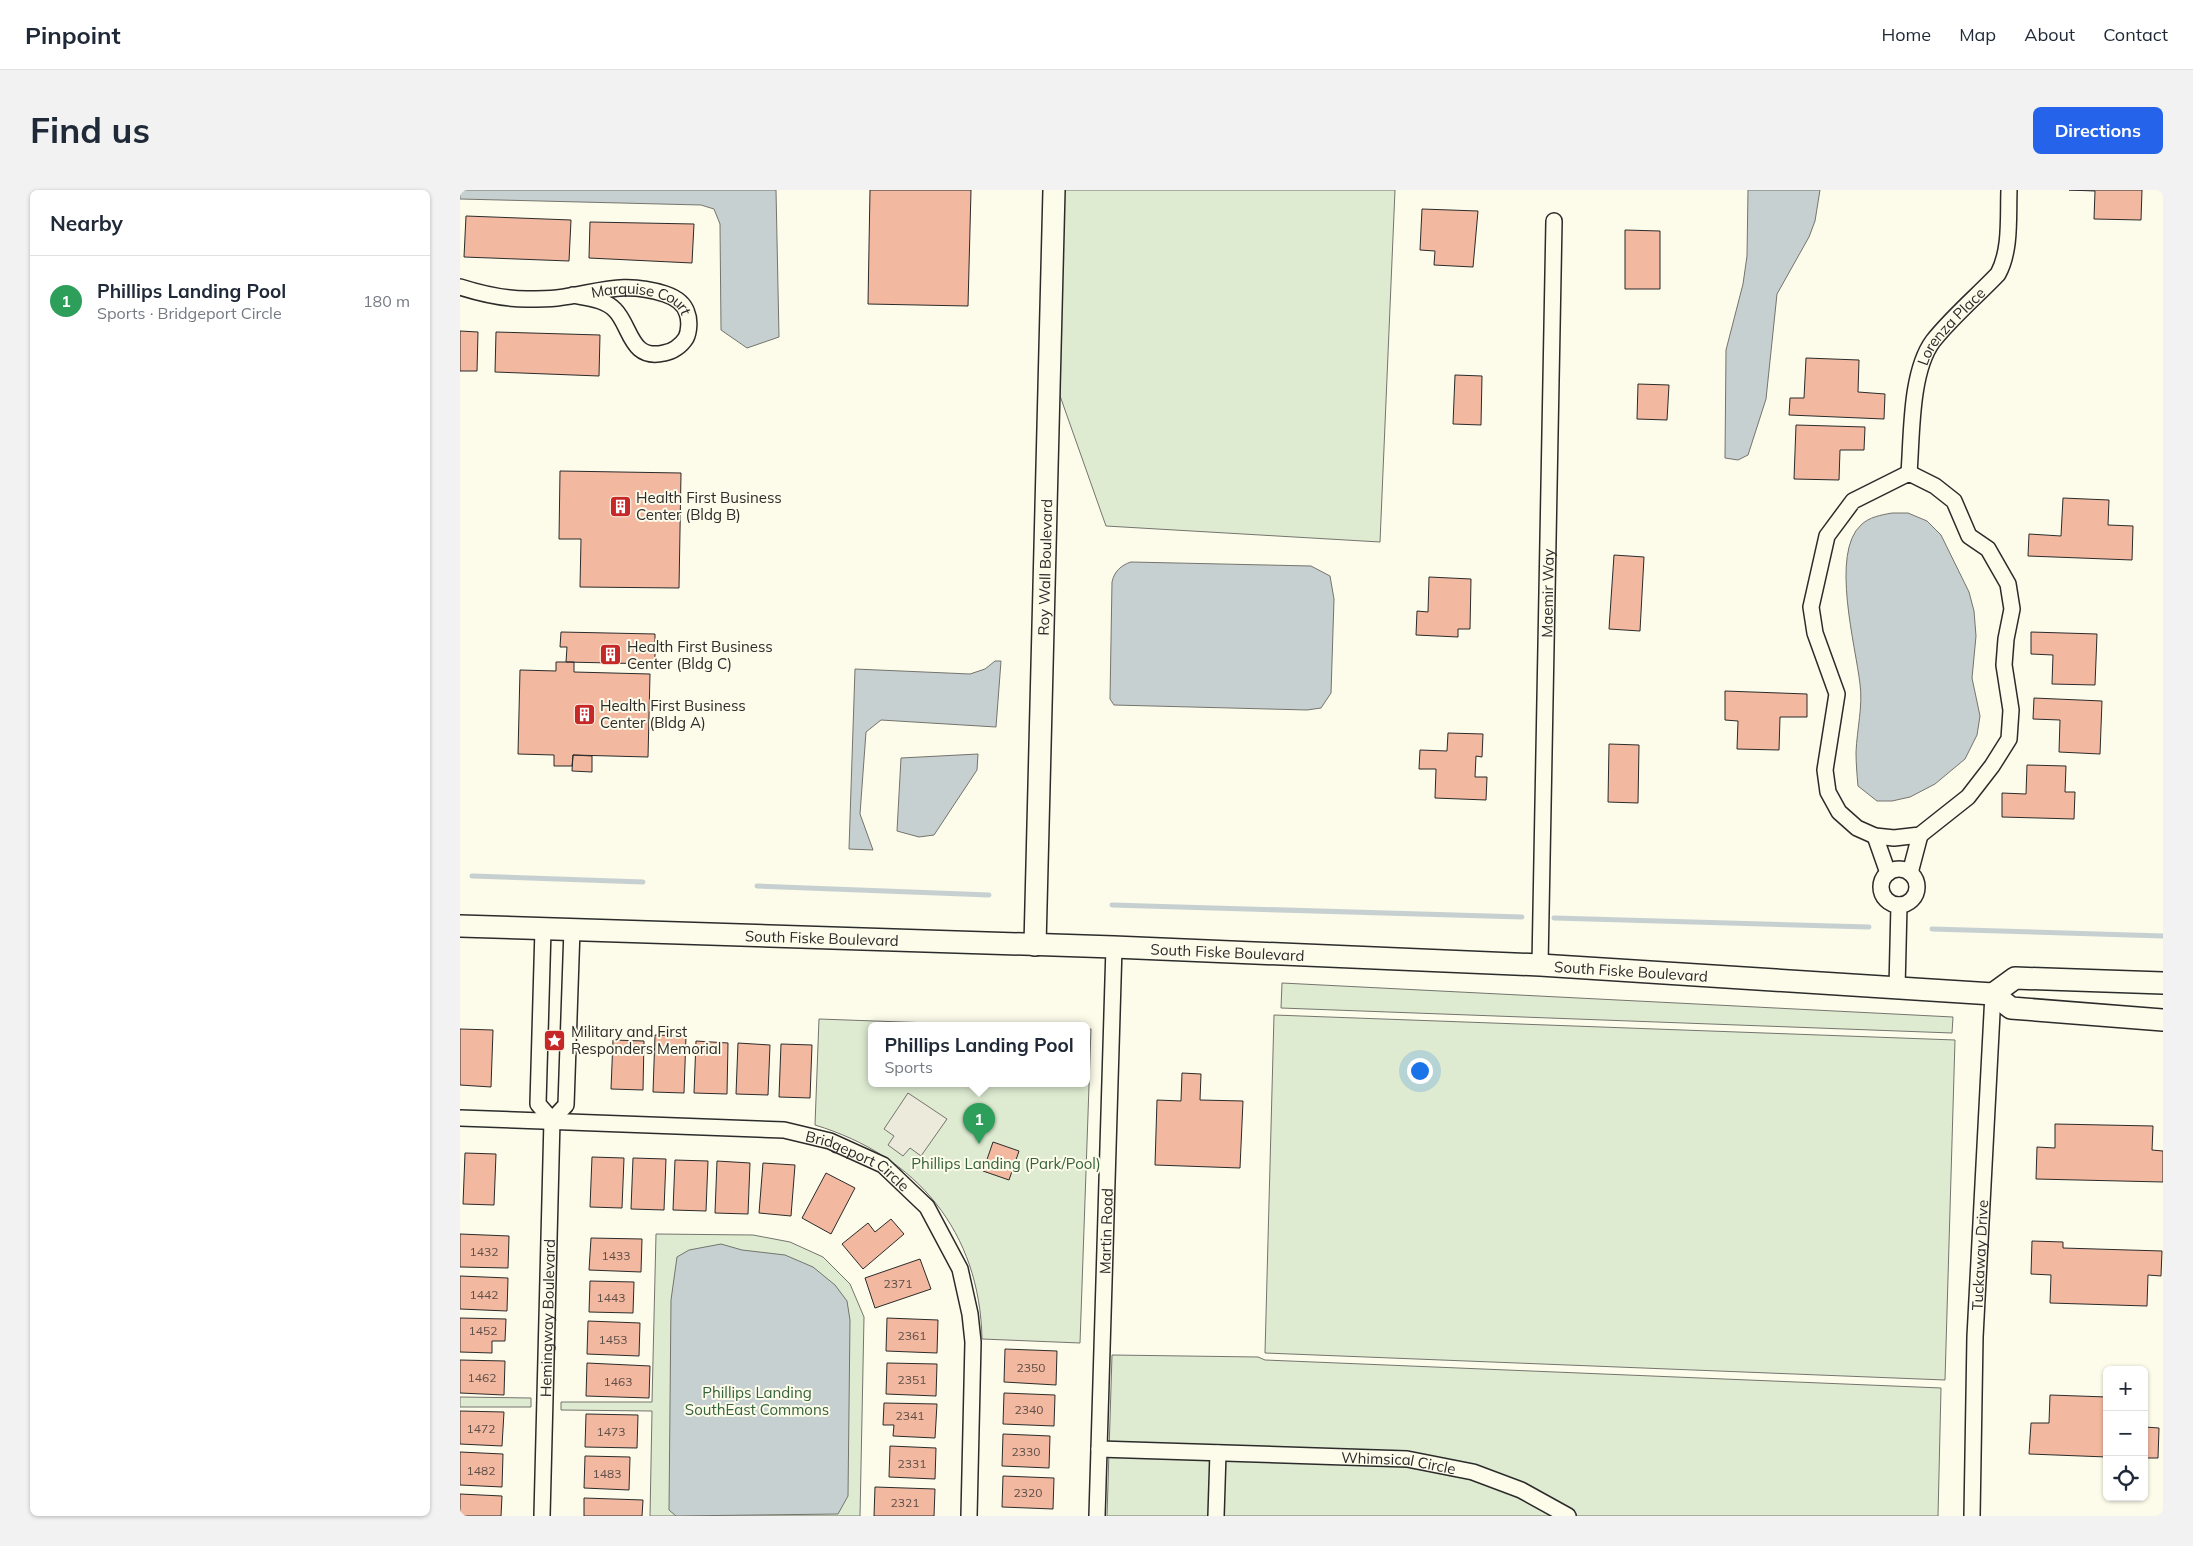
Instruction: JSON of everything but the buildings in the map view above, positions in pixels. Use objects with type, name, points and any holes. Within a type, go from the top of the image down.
[{"type":"main road","name":"Roy Wall Boulevard","points":[[1035,945],[1054,190]]},
{"type":"main road","name":"South Fiske Boulevard","points":[[460,926],[1114,947],[1540,965],[1993,994]]},
{"type":"main road","points":[[2163,984],[2015,978],[1993,994],[2011,1008],[2163,1020]]},
{"type":"street","name":"Lorenza Place","points":[[1908,473],[1917,384],[1923,363],[1932,342],[1998,274],[2003,264],[2006,248],[2009,190]]},
{"type":"street","name":"Maemir Way","points":[[1540,965],[1554,222]]},
{"type":"street","name":"Marquise Court","points":[[460,286],[482,294],[518,299],[556,298],[619,286],[639,286],[669,295],[681,303],[687,310],[689,318],[686,338],[681,344],[667,353],[648,352],[632,342],[615,310],[596,300],[573,295]]},
{"type":"street","points":[[1908,473],[1935,486],[1954,501],[1969,536],[1988,549],[2008,584],[2012,609],[2006,639],[2004,666],[2011,710],[2009,739],[1992,766],[1968,797],[1920,834],[1894,838],[1875,836],[1857,828],[1839,812],[1828,792],[1825,770],[1837,694],[1815,633],[1811,607],[1826,536],[1853,501],[1908,473]]},
{"type":"street","points":[[1910,873],[1920,834]]},
{"type":"street","points":[[1875,836],[1888,873]]},
{"type":"street","points":[[1898,869],[1910,873],[1916,882],[1916,893],[1910,902],[1899,905],[1889,902],[1882,893],[1882,882],[1888,873],[1898,869]]},
{"type":"street","points":[[1897,988],[1899,905]]},
{"type":"street","points":[[543,929],[538,1104],[552,1120],[566,1105],[572,929]]},
{"type":"street","name":"Martin Road","points":[[1097,1516],[1114,947]]},
{"type":"street","name":"Tuckaway Drive","points":[[1972,1516],[1975,1337],[1993,994]]},
{"type":"street","name":"Bridgeport Circle","points":[[460,1118],[784,1130],[830,1141],[883,1166],[927,1207],[960,1269],[970,1314],[973,1342],[969,1516]]},
{"type":"street","name":"Hemingway Boulevard","points":[[542,1516],[552,1120]]},
{"type":"street","name":"Whimsical Circle","points":[[1099,1449],[1372,1457],[1436,1464],[1473,1472],[1521,1490],[1568,1516]]},
{"type":"street","points":[[1216,1516],[1218,1452]]},
{"type":"green space","points":[[1064,190],[1395,190],[1380,542],[1106,526],[1059,393]]},
{"type":"green space","points":[[1282,983],[1953,1017],[1952,1033],[1281,1008]]},
{"type":"green space","points":[[1274,1015],[1955,1040],[1945,1380],[1265,1353]]},
{"type":"green space","name":"Phillips Landing (Park/Pool)","points":[[819,1019],[903,1022],[868,1022],[868,1087],[1089,1087],[1080,1343],[982,1339],[978,1300],[969,1265],[955,1232],[936,1204],[912,1178],[884,1156],[851,1139],[815,1125]]},
{"type":"green space","name":"Phillips Landing SouthEast Commons","points":[[656,1234],[753,1235],[790,1242],[823,1257],[850,1284],[864,1317],[860,1516],[650,1516],[652,1411],[561,1410],[561,1402],[652,1402]]},
{"type":"green space","points":[[1112,1355],[1258,1357],[1265,1360],[1941,1388],[1938,1516],[1107,1516]]},
{"type":"green space","points":[[460,1397],[531,1398],[531,1407],[460,1407]]},
{"type":"shaded area","points":[[460,190],[776,190],[779,337],[747,348],[721,330],[720,224],[714,209],[701,205],[460,199]]},
{"type":"shaded area","points":[[1748,190],[1820,190],[1815,221],[1809,237],[1777,294],[1766,399],[1748,455],[1738,460],[1725,458],[1726,350],[1743,284],[1747,256]]},
{"type":"shaded area","points":[[1892,513],[1908,513],[1927,521],[1941,535],[1969,592],[1974,611],[1976,636],[1972,678],[1980,716],[1977,735],[1965,759],[1935,784],[1910,797],[1892,801],[1877,801],[1858,786],[1856,752],[1861,692],[1847,601],[1847,556],[1852,538],[1864,522],[1871,518]]},
{"type":"shaded area","points":[[1131,562],[1311,566],[1330,576],[1334,599],[1331,693],[1321,708],[1307,710],[1114,705],[1110,699],[1112,582],[1114,575],[1119,569]]},
{"type":"shaded area","points":[[995,661],[1001,661],[996,727],[881,720],[866,732],[860,814],[873,850],[849,849],[855,669],[970,674],[985,669]]},
{"type":"shaded area","points":[[978,754],[977,770],[934,835],[919,837],[897,831],[901,758]]},
{"type":"shaded area","points":[[908,1093],[947,1119],[921,1156],[910,1148],[903,1156],[888,1145],[894,1136],[884,1129]]},
{"type":"shaded area","name":"Phillips Landing SouthEast Commons","points":[[721,1244],[742,1250],[785,1255],[813,1267],[835,1285],[847,1301],[850,1320],[848,1496],[838,1514],[676,1516],[669,1510],[671,1300],[677,1257],[689,1250]]},
{"type":"waterway","points":[[472,876],[643,882]]},
{"type":"waterway","points":[[757,886],[989,895]]},
{"type":"waterway","points":[[1112,905],[1522,917]]},
{"type":"waterway","points":[[1554,918],[1869,927]]},
{"type":"waterway","points":[[1932,929],[2163,936]]},
{"type":"place","name":"Health First Business Center (Bldg B)","points":[[620,506]]},
{"type":"place","name":"Health First Business Center (Bldg C)","points":[[611,655]]},
{"type":"place","name":"Health First Business Center (Bldg A)","points":[[584,714]]},
{"type":"place","name":"Military and First Responders Memorial","points":[[555,1040]]},
{"type":"place","name":"Phillips Landing Pool","points":[[979,1144]]}]
